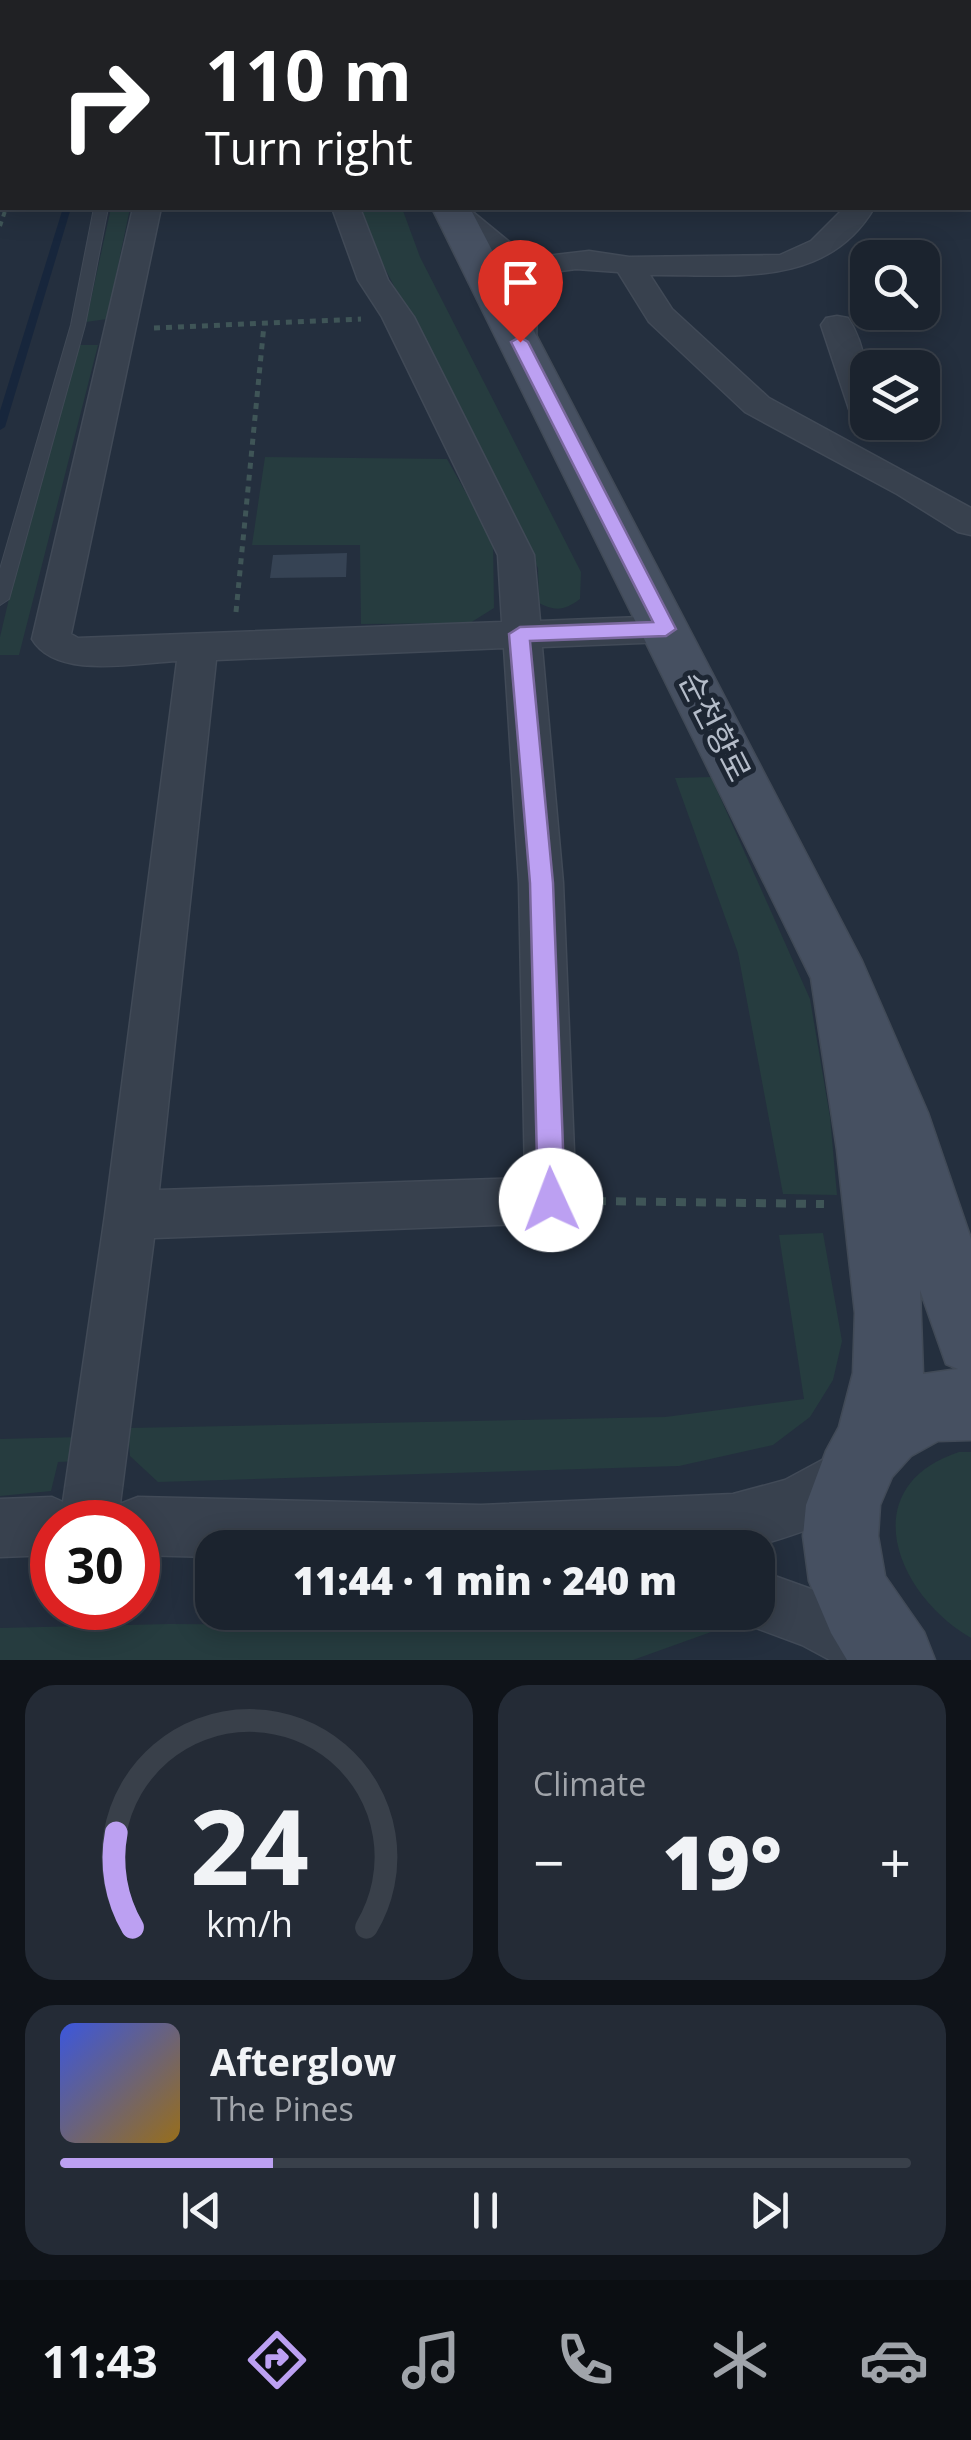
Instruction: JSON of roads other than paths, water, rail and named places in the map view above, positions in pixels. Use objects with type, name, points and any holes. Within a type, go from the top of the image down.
[{"type":"main road","name":"순천향로","points":[[452,210],[841,978]]},
{"type":"main road","points":[[841,978],[889,1313],[888,1372],[839,1519],[844,1569],[864,1620],[894,1660]]},
{"type":"main road","points":[[841,978],[896,1112],[971,1340]]},
{"type":"main road","points":[[862,1455],[909,1413],[951,1402],[971,1404]]},
{"type":"street","points":[[146,210],[51,640],[71,652],[666,629]]},
{"type":"street","points":[[131,1215],[551,1200],[541,883],[516,556],[398,316],[373,280],[347,210]]},
{"type":"street","points":[[453,210],[524,268]]},
{"type":"street","points":[[524,268],[576,258],[604,259],[629,266],[785,264],[822,247],[858,210]]},
{"type":"street","points":[[629,266],[660,315],[758,405],[852,454],[971,524]]},
{"type":"street","points":[[520,342],[524,268]]},
{"type":"street","points":[[837,325],[850,363]]},
{"type":"street","points":[[852,454],[867,440]]},
{"type":"street","points":[[92,1500],[216,647]]},
{"type":"street","points":[[573,1530],[733,1523],[796,1506],[862,1455]]},
{"type":"street","points":[[0,1528],[30,1527]]},
{"type":"street","points":[[160,1527],[310,1530]]},
{"type":"street","points":[[775,1606],[815,1619],[894,1660]]},
{"type":"lane","points":[[0,599],[78,326],[101,210]]},
{"type":"waterway","points":[[0,427],[66,210]]}]
